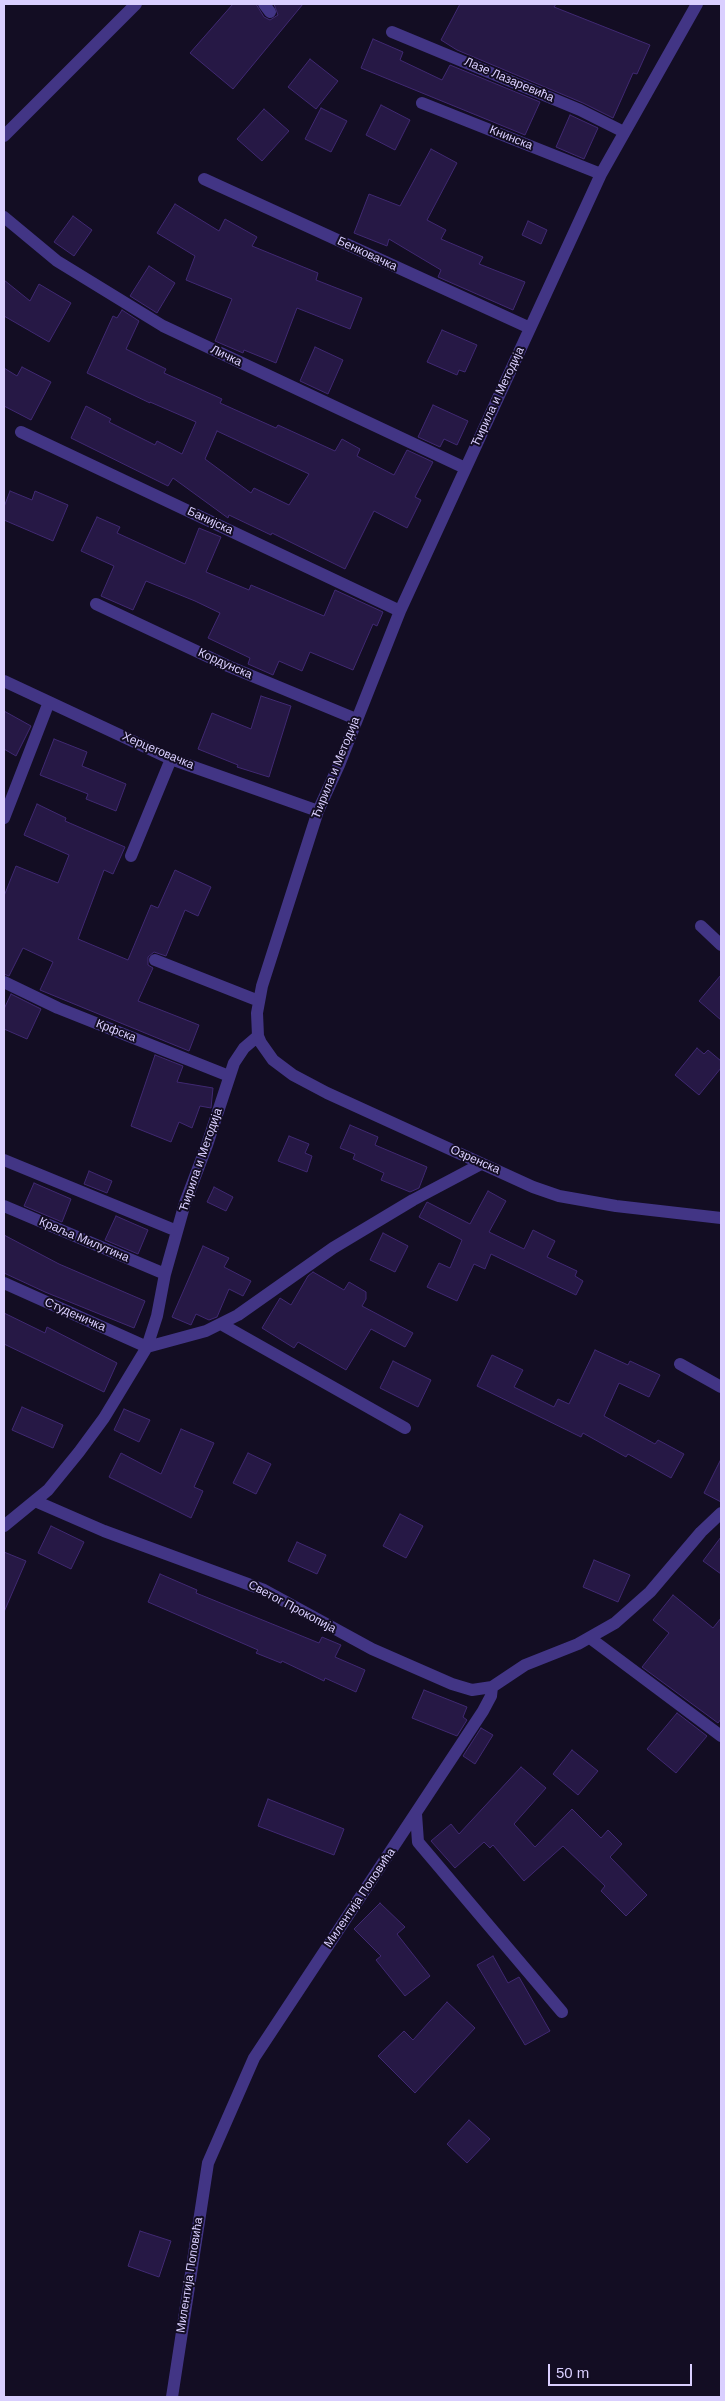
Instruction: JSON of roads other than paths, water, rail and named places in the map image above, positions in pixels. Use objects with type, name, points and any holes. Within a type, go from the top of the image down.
[{"type":"street","points":[[4,136],[136,4]]},
{"type":"street","name":"Ћирила и Методија","points":[[4,1526],[35,1501],[56,1480],[104,1418],[147,1347],[157,1316],[165,1274],[185,1203],[230,1076],[239,1055],[258,1036],[259,1001],[318,811],[400,611],[601,174],[697,4]]},
{"type":"street","name":"Лазе Лазаревића","points":[[392,32],[580,110],[624,132]]},
{"type":"street","name":"Книнска","points":[[422,103],[601,174]]},
{"type":"street","name":"Бенковачка","points":[[204,179],[530,328]]},
{"type":"street","name":"Личка","points":[[4,216],[57,261],[163,326],[465,468]]},
{"type":"street","name":"Банијска","points":[[21,432],[400,611]]},
{"type":"street","name":"Кордунска","points":[[96,604],[228,666],[356,719]]},
{"type":"street","name":"Херцеговачка","points":[[4,681],[171,759],[318,811]]},
{"type":"street","points":[[4,818],[50,702]]},
{"type":"street","points":[[131,856],[171,759]]},
{"type":"street","points":[[701,926],[721,945]]},
{"type":"street","points":[[155,960],[259,1001]]},
{"type":"street","name":"Крфска","points":[[4,982],[58,1008],[230,1076]]},
{"type":"street","name":"Озренска","points":[[258,1036],[273,1060],[293,1076],[326,1093],[533,1187],[559,1196],[635,1209],[721,1218]]},
{"type":"street","points":[[4,1160],[177,1232]]},
{"type":"street","points":[[147,1347],[187,1338],[221,1324],[253,1306],[312,1261],[346,1240],[413,1200],[481,1164]]},
{"type":"street","name":"Краља Милутина","points":[[4,1206],[165,1274]]},
{"type":"street","name":"Студеничка","points":[[4,1283],[147,1347]]},
{"type":"street","points":[[221,1324],[405,1428]]},
{"type":"street","points":[[680,1364],[721,1387]]},
{"type":"street","name":"Светог Прокопија","points":[[35,1501],[104,1531],[264,1590],[372,1649],[452,1684],[472,1690],[492,1688]]},
{"type":"street","points":[[492,1688],[525,1665],[590,1638],[615,1623],[641,1601],[708,1524],[721,1513]]},
{"type":"street","points":[[590,1638],[721,1736]]},
{"type":"street","name":"Милентија Поповића","points":[[172,2397],[208,2164],[254,2058],[488,1703],[492,1688]]},
{"type":"street","points":[[416,1814],[418,1842],[562,2012]]}]
